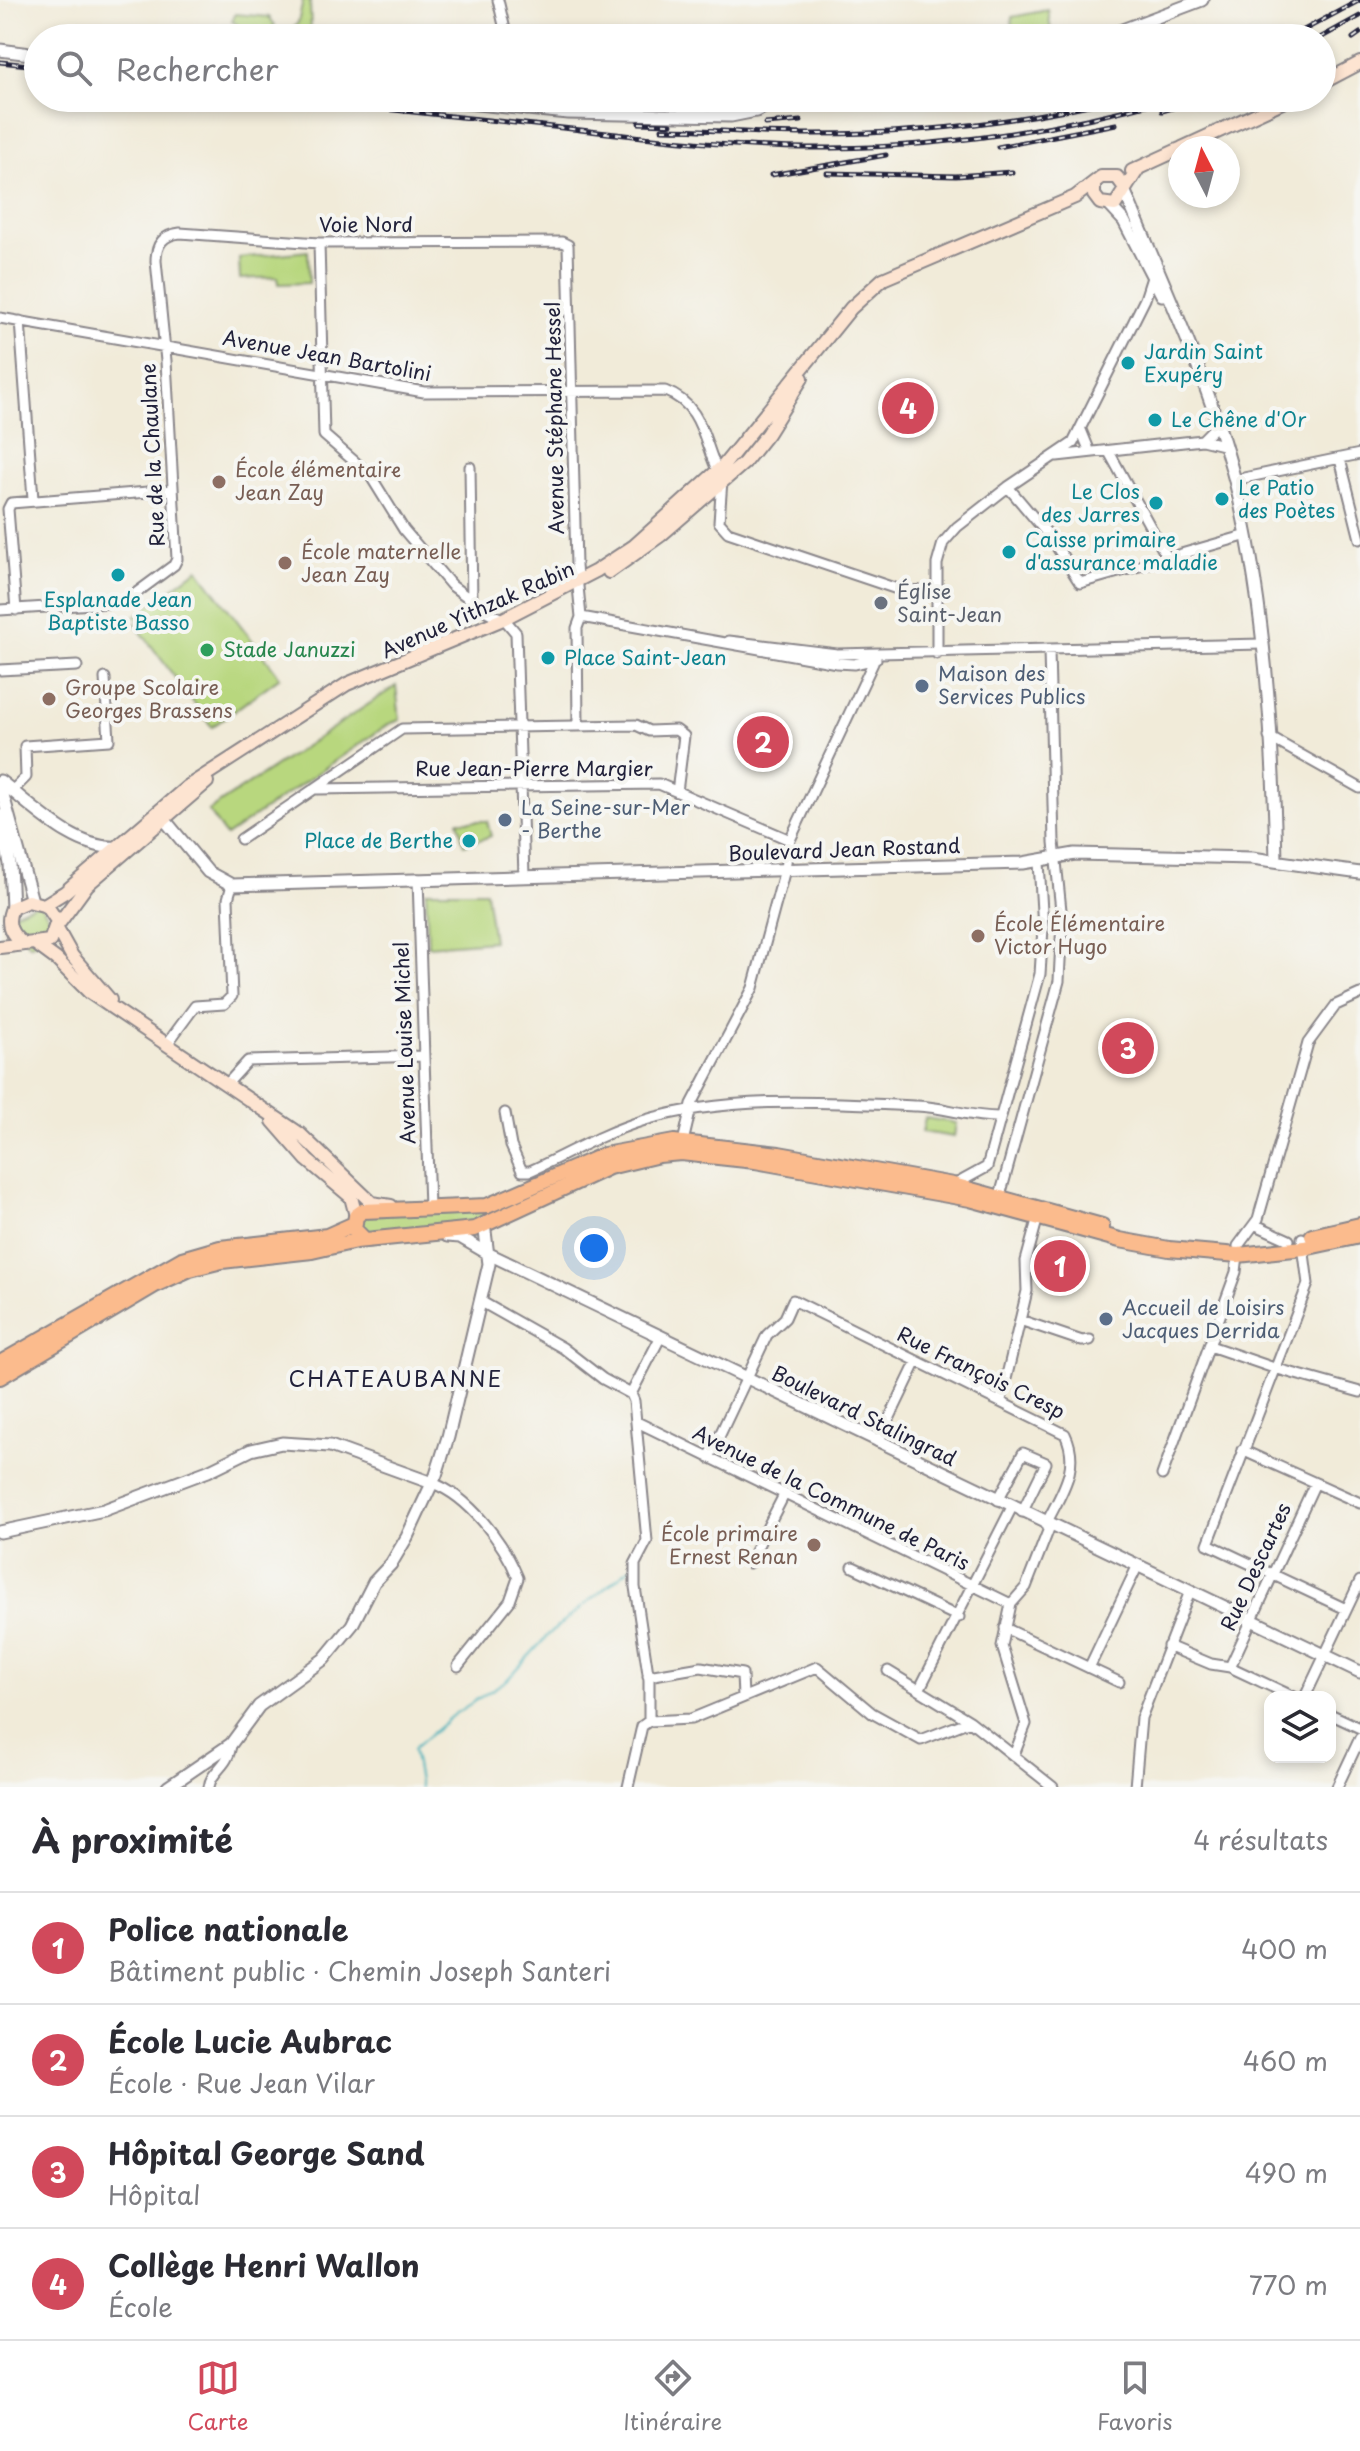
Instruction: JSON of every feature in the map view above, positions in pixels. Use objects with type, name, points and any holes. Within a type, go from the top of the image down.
[{"type":"main road","points":[[1336,76],[1358,65]]},
{"type":"main road","points":[[1207,136],[1260,112]]},
{"type":"main road","points":[[1138,169],[1120,202],[1110,206],[1096,199],[1094,185],[1106,175],[1117,177],[1168,154]]},
{"type":"main road","points":[[1117,177],[1125,190]]},
{"type":"main road","name":"Avenue Yithzak Rabin","points":[[38,903],[95,866],[209,781],[361,685],[506,621],[622,565],[706,494],[772,405],[851,308],[883,279],[1075,197],[1094,185]]},
{"type":"main road","name":"Avenue Yithzak Rabin","points":[[1075,197],[1096,199]]},
{"type":"main road","name":"Avenue Yithzak Rabin","points":[[723,474],[767,434],[810,360]]},
{"type":"main road","name":"Avenue Yithzak Rabin","points":[[578,585],[706,494]]},
{"type":"main road","name":"Avenue Yithzak Rabin","points":[[57,927],[80,892],[187,787],[363,675],[506,621]]},
{"type":"main road","points":[[123,1013],[79,966],[57,927],[55,914],[38,903],[7,919],[11,931],[56,959],[89,992],[300,1134],[372,1203],[407,1208]]},
{"type":"main road","points":[[0,947],[50,941],[57,927]]},
{"type":"main road","points":[[265,1112],[307,1160],[351,1197],[356,1234],[365,1240]]},
{"type":"main road","points":[[0,1363],[182,1259],[220,1248],[327,1236],[355,1220],[363,1211],[498,1203],[534,1182],[623,1149],[690,1143],[953,1185],[1039,1212],[1138,1236],[1238,1251],[1360,1236]]},
{"type":"main road","points":[[0,1377],[155,1285],[190,1269],[222,1261],[312,1251],[365,1240],[475,1229],[609,1167],[659,1155],[694,1154],[755,1161],[970,1199],[993,1198]]},
{"type":"main road","points":[[480,1206],[486,1213],[484,1223]]},
{"type":"main road","points":[[1298,1242],[1360,1225]]},
{"type":"street","points":[[498,0],[504,24]]},
{"type":"street","points":[[1133,24],[1179,4],[1202,0]]},
{"type":"street","points":[[0,50],[24,53]]},
{"type":"street","points":[[663,112],[731,116],[751,112]]},
{"type":"street","points":[[1125,190],[1234,480],[1262,644],[1276,860]]},
{"type":"street","points":[[1110,206],[1124,221],[1173,312]]},
{"type":"street","name":"Voie Nord","points":[[164,239],[180,233],[319,243],[560,242],[568,245]]},
{"type":"street","name":"Rue de la Chaulane","points":[[0,610],[124,602],[174,565],[177,559],[165,347],[156,261],[157,248],[164,239]]},
{"type":"street","points":[[319,243],[320,374],[324,435],[370,475],[404,530],[451,585],[472,602],[506,621],[517,644],[524,876]]},
{"type":"street","name":"Avenue Stéphane Hessel","points":[[568,245],[581,617]]},
{"type":"street","points":[[937,654],[937,564],[943,543],[957,527],[1008,487],[1071,445],[1145,299],[1152,278],[1151,254]]},
{"type":"street","points":[[1145,299],[1164,299]]},
{"type":"street","name":"Avenue Jean Bartolini","points":[[0,318],[444,394],[649,389],[677,395],[687,402],[723,474]]},
{"type":"street","points":[[20,321],[33,499]]},
{"type":"street","points":[[1202,440],[1216,426]]},
{"type":"street","points":[[1081,430],[1092,450]]},
{"type":"street","points":[[1071,445],[1109,452],[1202,440],[1223,445]]},
{"type":"street","points":[[1071,445],[1079,454]]},
{"type":"street","points":[[1057,456],[1092,450]]},
{"type":"street","points":[[1109,452],[1167,557]]},
{"type":"street","points":[[1234,480],[1360,454]]},
{"type":"street","points":[[1340,459],[1360,539]]},
{"type":"street","points":[[470,467],[472,602]]},
{"type":"street","points":[[723,474],[706,494],[720,528],[903,591],[937,590]]},
{"type":"street","points":[[1008,487],[1051,538],[1080,583],[1244,536]]},
{"type":"street","points":[[16,610],[8,509],[17,500],[173,490]]},
{"type":"street","points":[[578,725],[577,628],[581,617],[854,664],[866,656]]},
{"type":"street","points":[[729,641],[866,656],[1262,644]]},
{"type":"street","points":[[993,1198],[1054,1008],[1061,949],[1049,651]]},
{"type":"street","points":[[690,1143],[691,1115],[753,988],[790,840],[859,692],[866,656]]},
{"type":"street","points":[[854,664],[859,692]]},
{"type":"street","points":[[0,670],[77,666]]},
{"type":"street","points":[[12,791],[26,777],[25,746],[109,740],[105,678]]},
{"type":"street","points":[[241,839],[402,729],[636,725],[649,731],[681,732],[683,744],[677,792]]},
{"type":"street","points":[[1269,736],[1360,788]]},
{"type":"street","points":[[1270,759],[1277,752],[1297,754]]},
{"type":"street","points":[[0,782],[89,844],[119,847]]},
{"type":"street","points":[[0,782],[10,864],[7,919]]},
{"type":"street","name":"Rue Jean-Pierre Margier","points":[[314,789],[659,784],[790,840]]},
{"type":"street","points":[[5,814],[22,800]]},
{"type":"street","points":[[5,814],[26,886],[38,903]]},
{"type":"street","points":[[158,818],[208,872],[232,885],[228,899],[232,996],[224,1004],[195,1006],[167,1044]]},
{"type":"street","points":[[1252,858],[1268,850],[1276,838]]},
{"type":"street","points":[[89,844],[95,866]]},
{"type":"street","name":"Boulevard Jean Rostand","points":[[232,885],[784,872],[1039,862],[1075,854],[1252,858],[1360,873]]},
{"type":"street","points":[[993,1198],[987,1167],[1024,1043],[1043,948],[1039,862]]},
{"type":"street","name":"Avenue Louise Michel","points":[[418,879],[429,1207]]},
{"type":"street","points":[[1162,1475],[1236,1272],[1238,1251],[1256,1225],[1308,1043],[1336,1005],[1360,994]]},
{"type":"street","points":[[1024,1043],[1041,1048]]},
{"type":"street","points":[[226,1085],[248,1061],[424,1056]]},
{"type":"street","points":[[505,1113],[517,1164],[522,1171],[530,1171],[622,1128],[760,1105],[921,1106],[977,1118],[1001,1117]]},
{"type":"street","points":[[977,1118],[997,1131]]},
{"type":"street","points":[[953,1185],[987,1167]]},
{"type":"street","points":[[1001,1400],[1027,1291],[1026,1261],[1039,1212]]},
{"type":"street","points":[[168,1787],[231,1744],[259,1706],[334,1648],[352,1625],[374,1582],[399,1552],[432,1483],[448,1437],[489,1254],[484,1223]]},
{"type":"street","points":[[1256,1225],[1298,1242],[1308,1284],[1208,1544],[1346,1609]]},
{"type":"street","name":"Boulevard Stalingrad","points":[[422,1236],[460,1237],[748,1380],[1360,1672]]},
{"type":"street","name":"Boulevard Stalingrad","points":[[486,1241],[524,1271]]},
{"type":"street","name":"Rue François Cresp","points":[[748,1380],[767,1335],[785,1318],[793,1300],[1065,1434],[1073,1450],[1073,1467],[1026,1587],[1011,1604],[1002,1646],[1026,1724],[1014,1755]]},
{"type":"street","points":[[480,1301],[563,1348],[603,1379],[631,1394]]},
{"type":"street","points":[[1020,1320],[1082,1341],[1090,1340]]},
{"type":"street","points":[[649,1721],[648,1676],[635,1587],[635,1564],[647,1541],[637,1422],[631,1394],[661,1336]]},
{"type":"street","points":[[1210,1346],[1360,1392]]},
{"type":"street","points":[[878,1442],[917,1361]]},
{"type":"street","points":[[709,1458],[748,1380]]},
{"type":"street","name":"Avenue de la Commune de Paris","points":[[637,1422],[1011,1604]]},
{"type":"street","points":[[0,1532],[104,1510],[208,1471],[251,1450],[282,1443],[330,1446],[448,1491],[479,1519],[518,1578],[510,1601],[458,1666]]},
{"type":"street","points":[[1242,1450],[1360,1503]]},
{"type":"street","points":[[920,1688],[1046,1463],[1023,1453],[998,1500]]},
{"type":"street","name":"Rue Descartes","points":[[1230,1667],[1315,1483]]},
{"type":"street","points":[[749,1563],[784,1495]]},
{"type":"street","points":[[853,1567],[959,1617]]},
{"type":"street","points":[[1089,1668],[1137,1567]]},
{"type":"street","points":[[1308,1691],[1360,1581]]},
{"type":"street","points":[[1135,1787],[1137,1732],[1190,1591]]},
{"type":"street","points":[[1005,1628],[1119,1682]]},
{"type":"street","points":[[1168,1646],[1211,1664],[1230,1667],[1281,1691]]},
{"type":"street","points":[[648,1676],[701,1667],[742,1674],[743,1697]]},
{"type":"street","points":[[628,1787],[642,1726],[649,1721],[691,1719],[817,1667],[872,1713],[921,1740],[970,1721]]},
{"type":"street","points":[[888,1671],[970,1721],[1053,1787]]},
{"type":"street","points":[[1336,1717],[1360,1728]]},
{"type":"street","points":[[1337,1787],[1360,1738]]},
{"type":"street","points":[[209,1787],[210,1780],[228,1763],[231,1744]]},
{"type":"green space","points":[[303,0],[310,0],[311,24],[298,23]]},
{"type":"green space","points":[[1048,10],[1050,24],[1012,24],[1012,17]]},
{"type":"green space","points":[[235,14],[269,17],[274,24],[236,24],[232,21]]},
{"type":"green space","points":[[308,251],[309,283],[279,284],[278,277],[240,279],[239,258]]},
{"type":"green space","name":"Stade Januzzi","points":[[198,569],[280,677],[212,727],[135,624],[139,621],[135,616]]},
{"type":"green space","points":[[396,686],[400,720],[389,724],[226,836],[208,811]]},
{"type":"green space","points":[[458,821],[487,821],[491,836],[464,845]]},
{"type":"green space","points":[[426,891],[486,891],[493,941],[428,946]]},
{"type":"green space","points":[[39,902],[57,929],[30,945],[8,920],[9,915]]},
{"type":"green space","points":[[925,1118],[956,1123],[954,1137],[922,1132]]},
{"type":"green space","points":[[480,1206],[486,1213],[484,1223],[371,1241],[354,1224],[356,1216]]},
{"type":"waterway","points":[[420,1787],[413,1749],[453,1715],[507,1680],[549,1634],[631,1567]]},
{"type":"railway","points":[[1315,24],[1360,0]]},
{"type":"railway","points":[[1336,29],[1360,16]]},
{"type":"railway","points":[[1353,38],[1360,33]]},
{"type":"railway","points":[[0,62],[24,65]]},
{"type":"railway","points":[[412,112],[701,143],[831,148],[961,140],[1117,112]]},
{"type":"railway","points":[[662,129],[843,134],[962,126],[1052,112]]},
{"type":"railway","points":[[765,124],[801,121]]},
{"type":"railway","points":[[639,123],[671,124]]},
{"type":"railway","points":[[998,147],[1116,124]]},
{"type":"railway","points":[[771,175],[886,155]]},
{"type":"railway","points":[[827,173],[956,176],[1012,172]]},
{"type":"place","name":"Jardin Saint Exupéry","points":[[1128,363]]},
{"type":"place","name":"Collège Henri Wallon","points":[[908,408]]},
{"type":"place","name":"Le Chêne d'Or","points":[[1155,420]]},
{"type":"place","name":"École élémentaire Jean Zay","points":[[219,482]]},
{"type":"place","name":"Le Patio des Poètes","points":[[1222,499]]},
{"type":"place","name":"Le Clos des Jarres","points":[[1156,503]]},
{"type":"place","name":"Caisse primaire d'assurance maladie","points":[[1009,552]]},
{"type":"place","name":"École maternelle Jean Zay","points":[[285,563]]},
{"type":"place","name":"Esplanade Jean Baptiste Basso","points":[[118,575]]},
{"type":"place","name":"Église Saint-Jean","points":[[881,603]]},
{"type":"place","name":"Stade Januzzi","points":[[207,650]]},
{"type":"place","name":"Place Saint-Jean","points":[[548,658]]},
{"type":"place","name":"Maison des Services Publics","points":[[922,686]]},
{"type":"place","name":"Groupe Scolaire Georges Brassens","points":[[49,699]]},
{"type":"place","name":"École Lucie Aubrac","points":[[763,742]]},
{"type":"place","name":"La Seine-sur-Mer - Berthe","points":[[505,820]]},
{"type":"place","name":"Place de Berthe","points":[[469,841]]},
{"type":"place","name":"École Élémentaire Victor Hugo","points":[[978,936]]},
{"type":"place","name":"Hôpital George Sand","points":[[1128,1048]]},
{"type":"place","name":"Police nationale","points":[[1060,1266]]},
{"type":"place","name":"Accueil de Loisirs Jacques Derrida","points":[[1106,1319]]},
{"type":"place","name":"École primaire Ernest Renan","points":[[814,1545]]},
{"type":"district","name":"CHATEAUBANNE","points":[[396,1379]]}]
